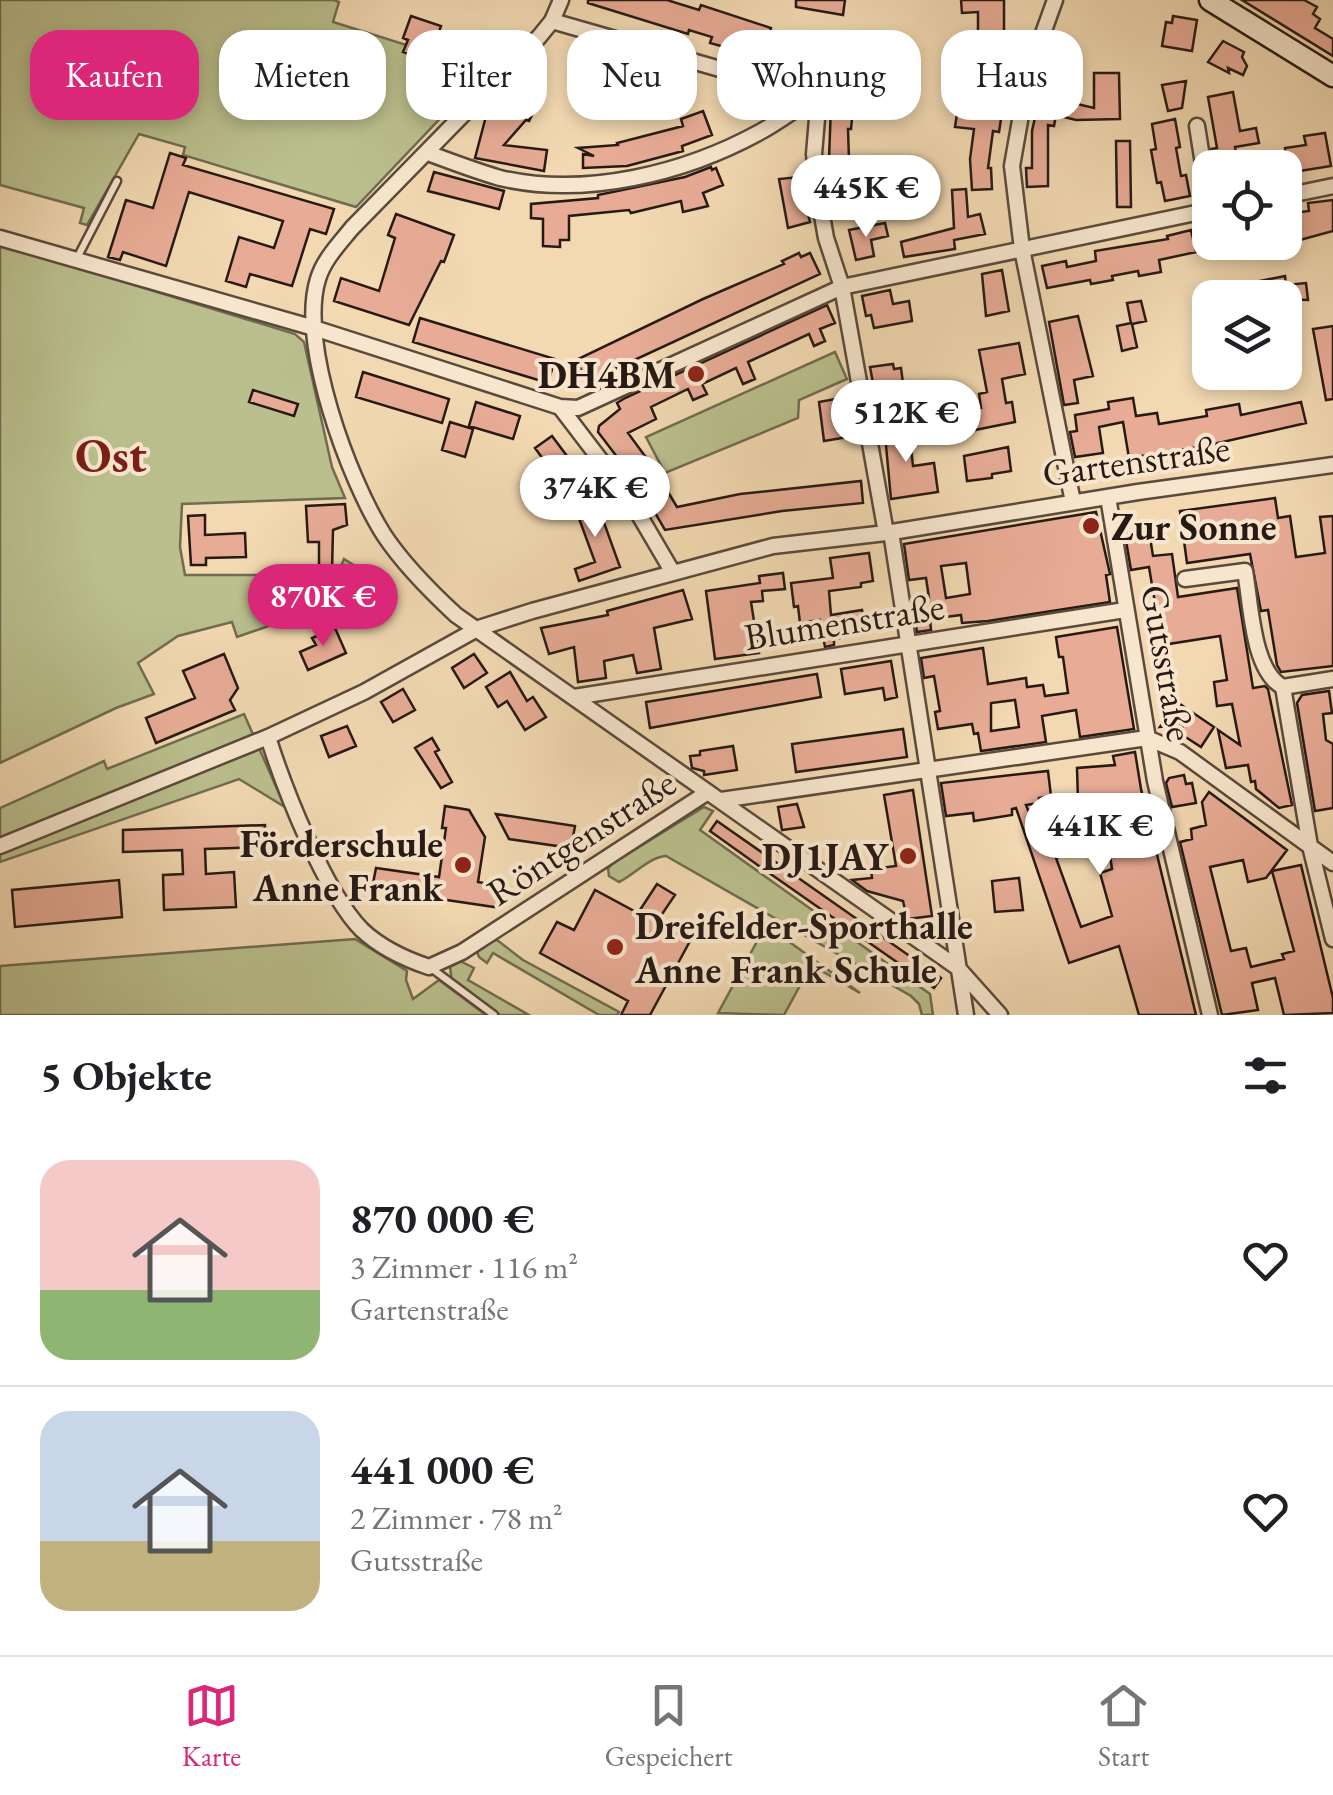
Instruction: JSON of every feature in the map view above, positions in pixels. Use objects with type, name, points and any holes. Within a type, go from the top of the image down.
[{"type":"main road","points":[[1219,3],[1333,76]]},
{"type":"street","points":[[561,0],[552,21],[717,68]]},
{"type":"street","points":[[1054,0],[1028,75],[1014,146],[1013,192],[1073,502]]},
{"type":"street","name":"Röntgenstraße","points":[[552,21],[352,228],[318,278],[314,328],[321,374],[335,419],[382,532],[438,599],[958,968],[1000,1015]]},
{"type":"street","points":[[428,153],[503,178],[542,184],[624,179],[714,154],[780,120]]},
{"type":"street","points":[[816,120],[814,154],[818,193],[826,238],[842,287],[888,532],[966,1015]]},
{"type":"street","points":[[1196,126],[1200,150]]},
{"type":"street","points":[[1302,192],[1333,186]]},
{"type":"street","points":[[0,238],[314,328],[560,407],[578,408],[842,287],[1192,213]]},
{"type":"street","points":[[560,407],[628,496],[672,571]]},
{"type":"street","name":"Gartenstraße","points":[[0,846],[268,737],[364,692],[479,628],[672,571],[773,546],[1333,465]]},
{"type":"street","name":"Gutsstraße","points":[[1108,496],[1147,738],[1210,1015]]},
{"type":"street","points":[[1185,579],[1245,570],[1261,662],[1270,678],[1283,687],[1333,679]]},
{"type":"street","name":"Blumenstraße","points":[[574,697],[1125,610]]},
{"type":"street","points":[[1283,687],[1310,846],[1333,940]]},
{"type":"street","points":[[268,737],[282,782],[344,906],[361,929],[385,948],[429,967]]},
{"type":"street","points":[[715,796],[1147,738],[1180,752],[1333,863]]},
{"type":"street","name":"Röntgenstraße","points":[[429,967],[462,952],[715,796]]},
{"type":"lane","points":[[76,260],[117,181]]},
{"type":"lane","points":[[429,967],[494,1015]]},
{"type":"green space","points":[[0,0],[334,0],[339,2],[333,22],[358,30],[219,30],[219,120],[386,120],[386,39],[406,45],[406,120],[439,120],[356,207],[183,155],[185,147],[139,134],[87,225],[80,223],[84,208],[0,185]]},
{"type":"green space","points":[[0,244],[295,334],[304,342],[332,467],[345,498],[182,504],[180,547],[185,575],[337,575],[344,559],[368,574],[368,579],[297,597],[300,615],[237,637],[232,622],[178,636],[138,663],[154,694],[0,763]]},
{"type":"green space","points":[[835,352],[847,379],[799,400],[798,418],[665,473],[646,437]]},
{"type":"green space","points":[[244,714],[285,807],[239,779],[0,862],[0,808],[104,761],[107,769]]},
{"type":"green space","points":[[704,807],[713,811],[700,830],[930,994],[933,1015],[922,1015],[911,996],[666,856],[619,882],[609,876],[608,868],[613,863]]},
{"type":"green space","points":[[766,925],[860,993],[813,966],[784,1015],[718,1013]]},
{"type":"green space","points":[[355,939],[407,971],[413,999],[439,980],[486,1015],[0,1015],[0,966]]},
{"type":"green space","points":[[497,940],[523,960],[619,1012],[599,1015],[493,953],[487,963],[476,949],[486,941]]},
{"type":"green space","points":[[460,961],[474,968],[468,980],[529,1015],[500,1015],[452,982],[450,967]]},
{"type":"building","points":[[667,0],[699,10],[701,5],[771,28],[717,30],[717,45],[710,43],[712,37],[697,30],[675,30],[588,3]]},
{"type":"building","points":[[796,0],[845,0],[843,15],[796,7]]},
{"type":"building","points":[[961,0],[1004,0],[1004,30],[978,30],[978,12],[962,13]]},
{"type":"building","points":[[1242,0],[1304,0],[1317,7],[1313,14],[1320,19],[1315,28],[1333,39],[1333,56]]},
{"type":"building","points":[[411,16],[441,26],[440,30],[406,30],[406,39],[403,38]]},
{"type":"building","points":[[1173,16],[1197,20],[1192,51],[1162,46],[1166,22],[1172,23]]},
{"type":"building","points":[[1223,41],[1244,52],[1242,57],[1247,66],[1243,75],[1208,62]]},
{"type":"building","points":[[1094,73],[1119,73],[1120,119],[1083,120],[1083,105],[1094,108]]},
{"type":"building","points":[[1186,81],[1182,108],[1168,111],[1162,85]]},
{"type":"building","points":[[1233,92],[1240,131],[1256,128],[1259,143],[1235,147],[1236,150],[1211,150],[1217,148],[1208,97]]},
{"type":"building","points":[[703,111],[712,135],[682,146],[683,151],[627,166],[583,168],[583,154],[594,156],[578,148],[618,145],[683,126],[681,120],[697,120],[697,113]]},
{"type":"building","points":[[1175,119],[1181,176],[1186,175],[1190,196],[1165,201],[1151,150],[1156,149],[1152,124]]},
{"type":"building","points":[[485,120],[526,120],[504,145],[547,150],[544,171],[475,158]]},
{"type":"building","points":[[830,120],[852,120],[848,129],[849,160],[829,159]]},
{"type":"building","points":[[956,120],[1001,120],[999,132],[993,131],[988,168],[992,189],[972,190],[970,159],[974,129],[955,127]]},
{"type":"building","points":[[1034,120],[1055,120],[1054,126],[1048,125],[1048,186],[1027,187],[1026,168],[1032,168]]},
{"type":"building","points":[[1325,133],[1331,166],[1302,171],[1302,150],[1285,148],[1306,145],[1304,136]]},
{"type":"building","points":[[1116,141],[1130,141],[1131,207],[1117,207]]},
{"type":"building","points":[[170,153],[186,158],[183,165],[334,209],[326,234],[310,229],[292,286],[250,274],[246,287],[226,281],[239,237],[274,248],[283,221],[189,192],[166,266],[123,252],[120,260],[108,257],[126,200],[153,208]]},
{"type":"building","points":[[716,168],[723,185],[703,193],[708,206],[683,212],[681,201],[631,213],[629,210],[569,216],[569,240],[560,240],[560,247],[543,246],[543,219],[531,218],[531,204],[598,198]]},
{"type":"building","points":[[434,172],[504,191],[499,209],[428,191]]},
{"type":"building","points":[[842,172],[882,174],[882,187],[857,187],[859,201],[853,202],[854,209],[835,212],[832,192],[843,190]]},
{"type":"building","points":[[799,177],[810,222],[788,228],[779,179]]},
{"type":"building","points":[[966,189],[968,217],[980,214],[985,234],[954,240],[955,249],[904,257],[901,242],[954,228],[952,190]]},
{"type":"building","points":[[1333,200],[1333,231],[1302,239],[1302,212],[1309,211],[1308,203]]},
{"type":"building","points":[[396,214],[454,235],[444,262],[441,261],[409,325],[334,301],[341,278],[379,291],[395,238],[388,235]]},
{"type":"building","points":[[885,223],[888,236],[871,240],[874,256],[856,260],[849,230]]},
{"type":"building","points":[[1191,230],[1192,253],[1159,260],[1161,272],[1139,276],[1138,271],[1112,276],[1113,280],[1047,288],[1042,266],[1066,261],[1067,267],[1096,261],[1095,251],[1168,239],[1167,236]]},
{"type":"building","points":[[799,253],[801,257],[810,253],[820,274],[587,382],[576,360],[784,264],[782,261]]},
{"type":"building","points":[[1002,270],[1009,311],[986,316],[982,274]]},
{"type":"building","points":[[1302,283],[1306,283],[1308,300],[1302,300]]},
{"type":"building","points":[[890,290],[893,304],[909,301],[912,321],[874,328],[871,315],[866,316],[862,296]]},
{"type":"building","points":[[1141,301],[1146,321],[1132,324],[1137,347],[1122,351],[1117,326],[1131,323],[1127,303]]},
{"type":"building","points":[[827,305],[835,323],[820,329],[825,341],[814,346],[809,334],[748,362],[755,379],[743,384],[736,368],[702,384],[707,394],[693,400],[688,389],[651,407],[656,419],[628,433],[677,507],[740,494],[861,481],[863,503],[782,511],[665,530],[640,487],[598,432],[599,426],[620,409],[617,403],[625,398]]},
{"type":"building","points":[[1078,316],[1093,376],[1074,380],[1078,403],[1064,405],[1049,322]]},
{"type":"building","points":[[420,318],[555,359],[548,383],[413,342]]},
{"type":"building","points":[[1333,326],[1333,399],[1326,400],[1313,329]]},
{"type":"building","points":[[1019,343],[1025,374],[1002,379],[1006,403],[1012,402],[1015,422],[975,430],[971,409],[981,408],[979,394],[987,392],[979,350]]},
{"type":"building","points":[[893,364],[894,369],[901,368],[903,383],[874,388],[870,367]]},
{"type":"building","points":[[363,372],[449,399],[442,423],[356,397]]},
{"type":"building","points":[[253,390],[298,404],[294,416],[249,402]]},
{"type":"building","points":[[841,398],[848,437],[824,441],[819,402]]},
{"type":"building","points":[[1133,398],[1136,416],[1157,413],[1159,424],[1207,416],[1206,410],[1239,404],[1241,415],[1301,402],[1306,423],[1129,458],[1123,422],[1099,427],[1103,453],[1075,457],[1070,432],[1077,431],[1075,415],[1109,409],[1108,402]]},
{"type":"building","points":[[476,402],[520,416],[513,439],[469,426]]},
{"type":"building","points":[[450,422],[473,429],[465,457],[442,450]]},
{"type":"building","points":[[908,422],[913,466],[934,463],[938,492],[891,499],[884,424]]},
{"type":"building","points":[[552,436],[576,468],[559,481],[535,448]]},
{"type":"building","points":[[1008,447],[1011,471],[967,481],[964,456]]},
{"type":"building","points":[[594,495],[620,567],[579,581],[575,569],[595,562],[573,502]]},
{"type":"building","points":[[1275,498],[1278,518],[1290,516],[1296,557],[1325,553],[1320,517],[1333,516],[1333,666],[1281,672],[1268,610],[1261,611],[1250,554],[1187,563],[1180,511]]},
{"type":"building","points":[[345,504],[347,525],[333,530],[332,571],[319,571],[319,542],[308,542],[306,506]]},
{"type":"building","points":[[1096,512],[1110,574],[1106,575],[1110,602],[988,621],[962,623],[961,615],[930,619],[931,630],[917,632],[912,601],[929,598],[926,578],[909,580],[904,544]],"holes":[[[966,563],[970,594],[946,598],[941,566]]]},
{"type":"building","points":[[205,515],[205,535],[245,533],[246,557],[206,558],[206,565],[191,565],[188,516]]},
{"type":"building","points":[[1141,529],[1141,533],[1149,531],[1153,556],[1172,554],[1178,597],[1237,588],[1253,688],[1268,689],[1292,805],[1279,808],[1256,789],[1248,765],[1226,768],[1218,730],[1240,745],[1232,704],[1217,706],[1214,682],[1227,680],[1220,636],[1162,645],[1149,567],[1131,570],[1125,535]]},
{"type":"building","points":[[869,553],[873,581],[861,583],[861,587],[829,591],[831,615],[862,610],[867,633],[834,639],[834,645],[825,647],[820,620],[800,623],[791,583],[833,578],[830,558]]},
{"type":"building","points":[[783,573],[785,589],[762,591],[763,601],[751,602],[759,653],[715,659],[706,591],[760,583],[759,576]]},
{"type":"building","points":[[391,585],[394,600],[306,617],[303,603]]},
{"type":"building","points":[[683,590],[692,619],[654,628],[661,669],[637,673],[633,655],[604,661],[606,678],[578,682],[574,647],[549,654],[541,628],[608,615],[607,611]]},
{"type":"building","points":[[1117,627],[1134,729],[1080,737],[1076,710],[1042,716],[1046,742],[981,751],[972,724],[938,729],[935,712],[940,711],[934,676],[924,678],[921,658],[983,648],[988,684],[1026,678],[1027,687],[1043,685],[1045,696],[1068,693],[1056,637]],"holes":[[[1015,700],[1019,727],[991,731],[991,703]]]},
{"type":"building","points":[[335,628],[346,653],[308,670],[300,652],[316,645],[312,638]]},
{"type":"building","points":[[224,654],[238,688],[230,700],[235,710],[156,743],[146,718],[195,698],[183,671]]},
{"type":"building","points":[[474,654],[487,673],[464,688],[452,668]]},
{"type":"building","points":[[891,661],[897,697],[885,700],[883,688],[845,694],[841,669]]},
{"type":"building","points":[[510,672],[527,701],[533,697],[546,717],[525,730],[507,701],[498,707],[486,687]]},
{"type":"building","points":[[817,674],[821,697],[650,728],[646,702]]},
{"type":"building","points":[[403,689],[415,710],[393,722],[381,702]]},
{"type":"building","points":[[1329,691],[1332,713],[1323,714],[1326,740],[1333,744],[1333,808],[1315,811],[1297,703],[1302,695]]},
{"type":"building","points":[[1177,702],[1214,727],[1201,747],[1184,736],[1182,724],[1160,727]]},
{"type":"building","points":[[347,726],[356,746],[329,757],[321,736]]},
{"type":"building","points":[[903,729],[907,757],[796,772],[792,744]]},
{"type":"building","points":[[432,738],[439,750],[435,752],[452,782],[441,788],[415,748]]},
{"type":"building","points":[[733,746],[737,770],[704,775],[704,771],[692,768],[690,756]]},
{"type":"building","points":[[1135,752],[1196,1015],[1139,1015],[1119,946],[1069,963],[1016,808],[1012,815],[974,821],[973,813],[946,816],[941,783],[1048,771],[1051,796],[1026,805],[1042,845],[1057,839],[1063,855],[1056,858],[1081,927],[1112,916],[1100,873],[1112,869],[1108,843],[1122,841],[1112,799],[1078,801],[1077,768],[1115,765],[1113,756]]},
{"type":"building","points":[[1184,775],[1186,784],[1192,783],[1196,803],[1172,807],[1166,783],[1169,778]]},
{"type":"building","points":[[913,790],[932,916],[907,919],[903,901],[867,891],[852,880],[872,878],[871,869],[896,866],[884,795]]},
{"type":"building","points":[[1209,792],[1287,850],[1266,878],[1248,882],[1243,860],[1210,867],[1231,951],[1246,948],[1251,967],[1284,959],[1282,954],[1294,951],[1272,871],[1301,865],[1333,998],[1333,1013],[1284,1015],[1275,978],[1252,983],[1258,1010],[1222,1015],[1180,842],[1192,839],[1191,829],[1206,825],[1202,802]]},
{"type":"building","points":[[797,804],[804,827],[782,830],[778,807]]},
{"type":"building","points":[[445,806],[469,810],[485,837],[478,882],[504,887],[501,908],[372,889],[376,868],[439,877]]},
{"type":"building","points":[[496,814],[575,826],[571,848],[509,839]]},
{"type":"building","points":[[717,821],[941,978],[934,988],[710,831]]},
{"type":"building","points":[[265,825],[265,847],[205,849],[206,874],[234,872],[236,907],[164,910],[163,875],[183,874],[182,850],[123,852],[123,830]]},
{"type":"building","points":[[1019,878],[1023,910],[995,912],[992,881]]},
{"type":"building","points":[[119,880],[122,917],[15,927],[12,890]]},
{"type":"building","name":"Dreifelder-Sporthalle Anne Frank Schule","points":[[657,884],[675,895],[656,923],[690,941],[650,1015],[621,1015],[628,1001],[540,953],[557,922],[574,930],[595,890],[638,913]]},
{"type":"place","name":"DH4BM","points":[[696,374]]},
{"type":"place","name":"Zur Sonne","points":[[1091,526]]},
{"type":"place","name":"DJ1JAY","points":[[908,856]]},
{"type":"place","name":"Förderschule Anne Frank","points":[[463,865]]},
{"type":"place","name":"Dreifelder-Sporthalle Anne Frank Schule","points":[[615,947]]},
{"type":"district","name":"Ost","points":[[111,455]]}]
